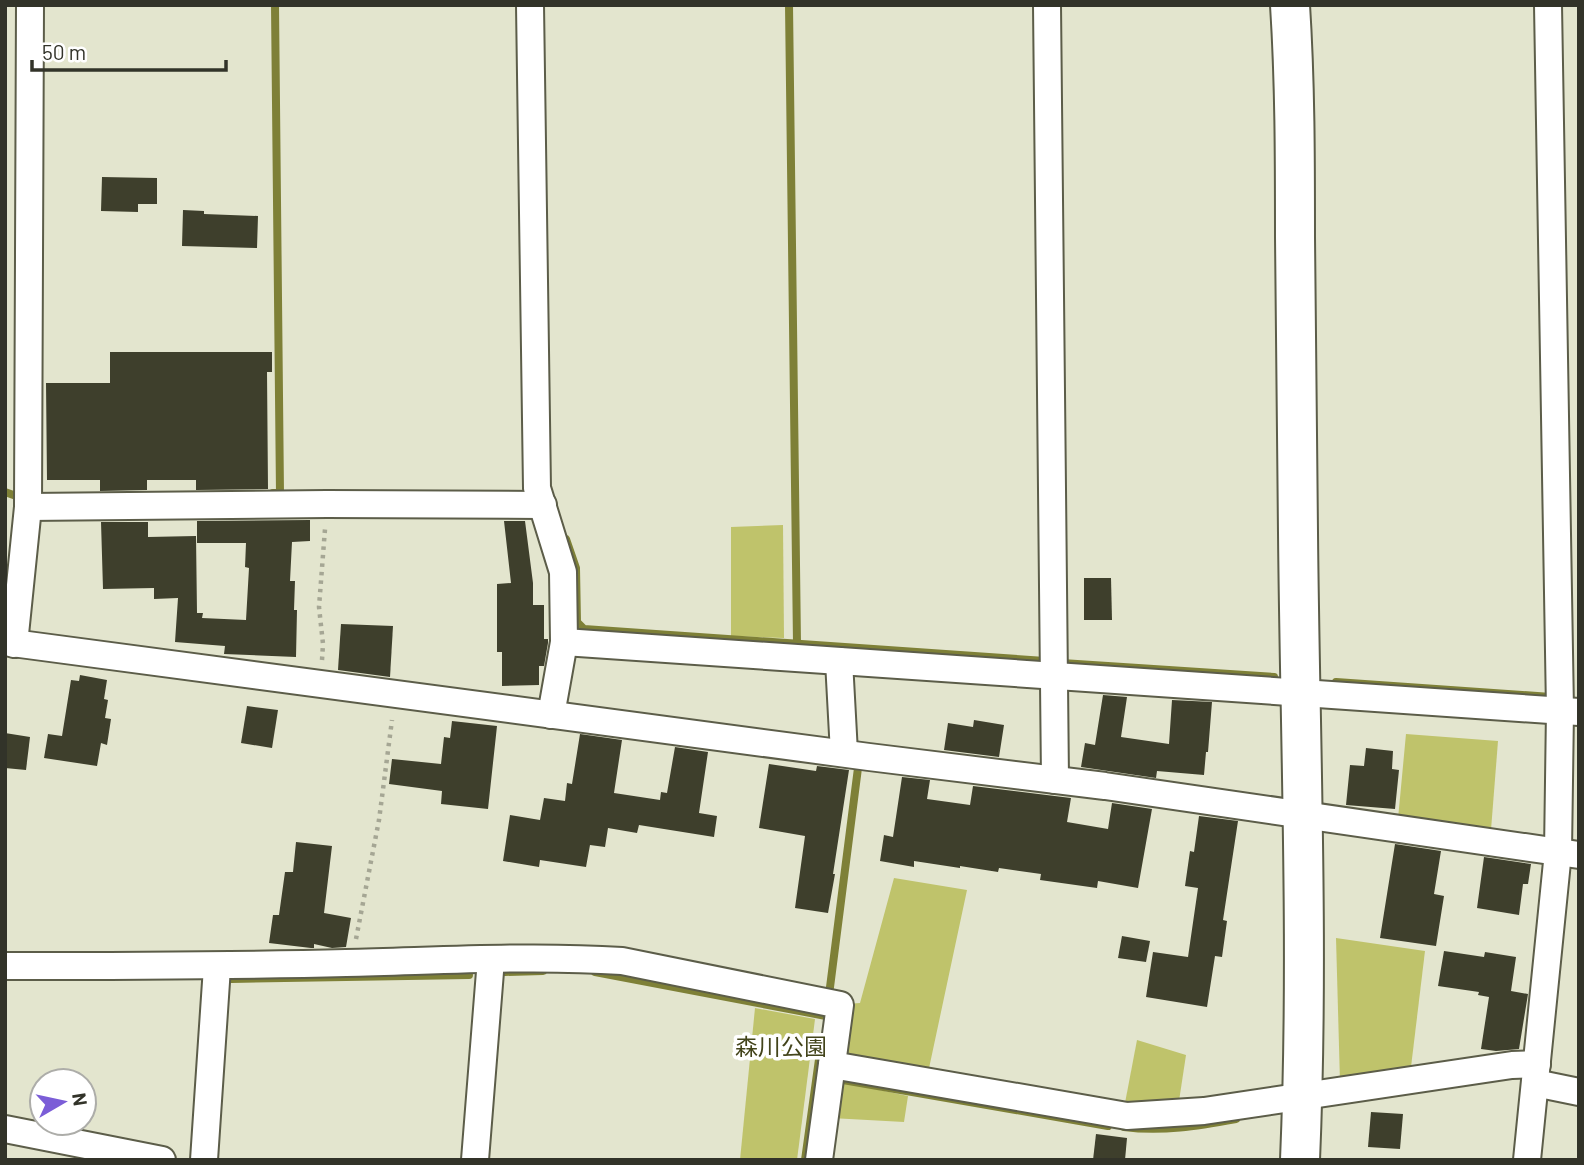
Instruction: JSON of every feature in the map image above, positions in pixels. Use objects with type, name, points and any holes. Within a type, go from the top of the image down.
[{"type":"street","points":[[30,5],[20,509],[10,643],[1055,780],[1569,853]]},
{"type":"street","points":[[530,5],[537,488],[563,572],[564,642],[551,715]]},
{"type":"street","points":[[1046,5],[1055,780]]},
{"type":"street","points":[[1290,5],[1295,145],[1305,988],[1300,1160]]},
{"type":"street","points":[[1527,1160],[1536,1074],[1569,853],[1569,711],[1548,5]]},
{"type":"street","points":[[20,509],[327,504],[543,505]]},
{"type":"street","points":[[564,642],[1569,711]]},
{"type":"street","points":[[839,661],[844,753]]},
{"type":"street","points":[[475,1160],[491,959]]},
{"type":"street","points":[[5,966],[217,967],[587,959],[622,961],[840,1005],[819,1160]]},
{"type":"street","points":[[204,1160],[217,967]]},
{"type":"street","points":[[832,1065],[1127,1116],[1204,1111],[1512,1065],[1579,1092]]},
{"type":"street","points":[[5,1129],[163,1160]]},
{"type":"path","points":[[323,644],[320,607],[327,504]]},
{"type":"path","points":[[351,963],[379,820],[395,694]]},
{"type":"green space","points":[[783,525],[784,638],[731,636],[731,527]]},
{"type":"green space","points":[[1406,734],[1498,741],[1491,830],[1398,819]]},
{"type":"green space","points":[[894,878],[967,890],[928,1073],[844,1059],[846,1004],[860,1003]]},
{"type":"green space","points":[[1336,938],[1425,951],[1411,1067],[1340,1082]]},
{"type":"green space","name":"森川公園","points":[[755,1008],[815,1019],[797,1160],[740,1160]]},
{"type":"green space","points":[[1137,1040],[1186,1055],[1179,1101],[1145,1107],[1125,1103]]},
{"type":"green space","points":[[837,1081],[908,1096],[904,1122],[831,1118]]},
{"type":"building","points":[[102,177],[157,178],[157,204],[138,204],[138,212],[101,211]]},
{"type":"building","points":[[183,210],[204,211],[204,214],[258,216],[257,248],[182,246]]},
{"type":"building","points":[[110,352],[272,352],[272,372],[267,372],[268,489],[196,490],[196,480],[147,480],[147,490],[100,491],[100,480],[47,480],[46,383],[110,383]]},
{"type":"building","points":[[310,520],[310,541],[292,542],[290,581],[295,581],[296,657],[224,654],[225,646],[175,642],[178,598],[154,599],[154,588],[103,589],[101,522],[148,522],[148,537],[196,536],[197,613],[203,613],[202,618],[246,620],[249,568],[245,567],[246,543],[197,543],[197,521]]},
{"type":"building","points":[[504,521],[525,521],[533,605],[544,605],[544,639],[548,639],[548,643],[544,666],[539,666],[539,685],[502,686],[502,652],[497,652],[497,584],[511,583]]},
{"type":"building","points":[[1084,578],[1111,578],[1112,620],[1084,620]]},
{"type":"building","points":[[341,624],[393,626],[390,677],[338,670]]},
{"type":"building","points":[[80,675],[107,680],[105,718],[111,719],[107,745],[101,743],[97,766],[44,758],[48,734],[62,736],[71,680],[79,681]]},
{"type":"building","points":[[1103,695],[1127,697],[1121,737],[1169,744],[1172,700],[1212,702],[1204,775],[1157,771],[1156,778],[1081,767],[1085,743],[1095,745]]},
{"type":"building","points":[[247,706],[278,710],[272,748],[241,743]]},
{"type":"building","points":[[974,720],[1004,725],[999,757],[944,750],[948,723],[973,727]]},
{"type":"building","points":[[452,721],[497,726],[488,809],[441,804],[442,791],[389,784],[392,759],[441,764],[444,737],[450,738]]},
{"type":"building","points":[[5,733],[30,737],[26,770],[5,768]]},
{"type":"building","points":[[580,734],[622,740],[614,793],[660,800],[661,792],[667,793],[675,747],[708,752],[699,813],[717,816],[714,837],[639,825],[637,833],[608,828],[605,847],[590,845],[586,867],[540,860],[539,867],[503,861],[510,815],[540,820],[544,798],[565,801],[567,783],[572,784]]},
{"type":"building","points":[[1366,748],[1393,751],[1392,769],[1399,770],[1395,809],[1346,805],[1350,765],[1364,766]]},
{"type":"building","points":[[769,764],[816,771],[817,766],[849,770],[828,913],[795,908],[805,836],[759,828]]},
{"type":"building","points":[[902,777],[930,780],[927,799],[970,805],[973,786],[1071,798],[1067,822],[1108,829],[1112,803],[1152,809],[1138,888],[1098,881],[1097,888],[1040,880],[1041,874],[999,868],[998,872],[914,861],[914,867],[880,861],[884,835],[893,837]]},
{"type":"building","points":[[1199,816],[1238,821],[1223,920],[1227,921],[1222,957],[1215,956],[1207,1007],[1146,997],[1153,952],[1188,957],[1198,888],[1185,886],[1190,851],[1194,852]]},
{"type":"building","points":[[296,842],[332,846],[324,913],[351,918],[346,947],[332,948],[314,944],[314,948],[311,948],[269,943],[273,915],[279,915],[285,872],[293,872]]},
{"type":"building","points":[[1395,844],[1441,851],[1434,894],[1444,896],[1436,946],[1380,938]]},
{"type":"building","points":[[1484,857],[1531,864],[1528,884],[1523,884],[1519,915],[1477,908]]},
{"type":"building","points":[[1122,936],[1150,941],[1146,962],[1118,958]]},
{"type":"building","points":[[1444,951],[1484,957],[1485,952],[1516,957],[1511,991],[1528,994],[1519,1049],[1481,1049],[1489,997],[1478,995],[1479,992],[1438,986]]},
{"type":"building","points":[[1371,1112],[1403,1114],[1400,1149],[1368,1147]]},
{"type":"building","points":[[1096,1134],[1127,1138],[1125,1160],[1093,1160]]},
{"type":"waterway","points":[[273,493],[280,493],[275,5]]},
{"type":"waterway","points":[[789,5],[797,644]]},
{"type":"waterway","points":[[5,492],[19,497]]},
{"type":"waterway","points":[[566,539],[576,568],[577,622],[584,629],[1045,661]]},
{"type":"waterway","points":[[1062,663],[1274,677]]},
{"type":"waterway","points":[[1336,682],[1551,697]]},
{"type":"waterway","points":[[829,995],[858,768]]},
{"type":"waterway","points":[[505,972],[543,971]]},
{"type":"waterway","points":[[595,972],[826,1016]]},
{"type":"waterway","points":[[231,979],[469,975]]},
{"type":"waterway","points":[[805,1160],[821,1045]]},
{"type":"waterway","points":[[843,1080],[1108,1126]]},
{"type":"waterway","points":[[1124,1127],[1166,1129],[1236,1119]]}]
